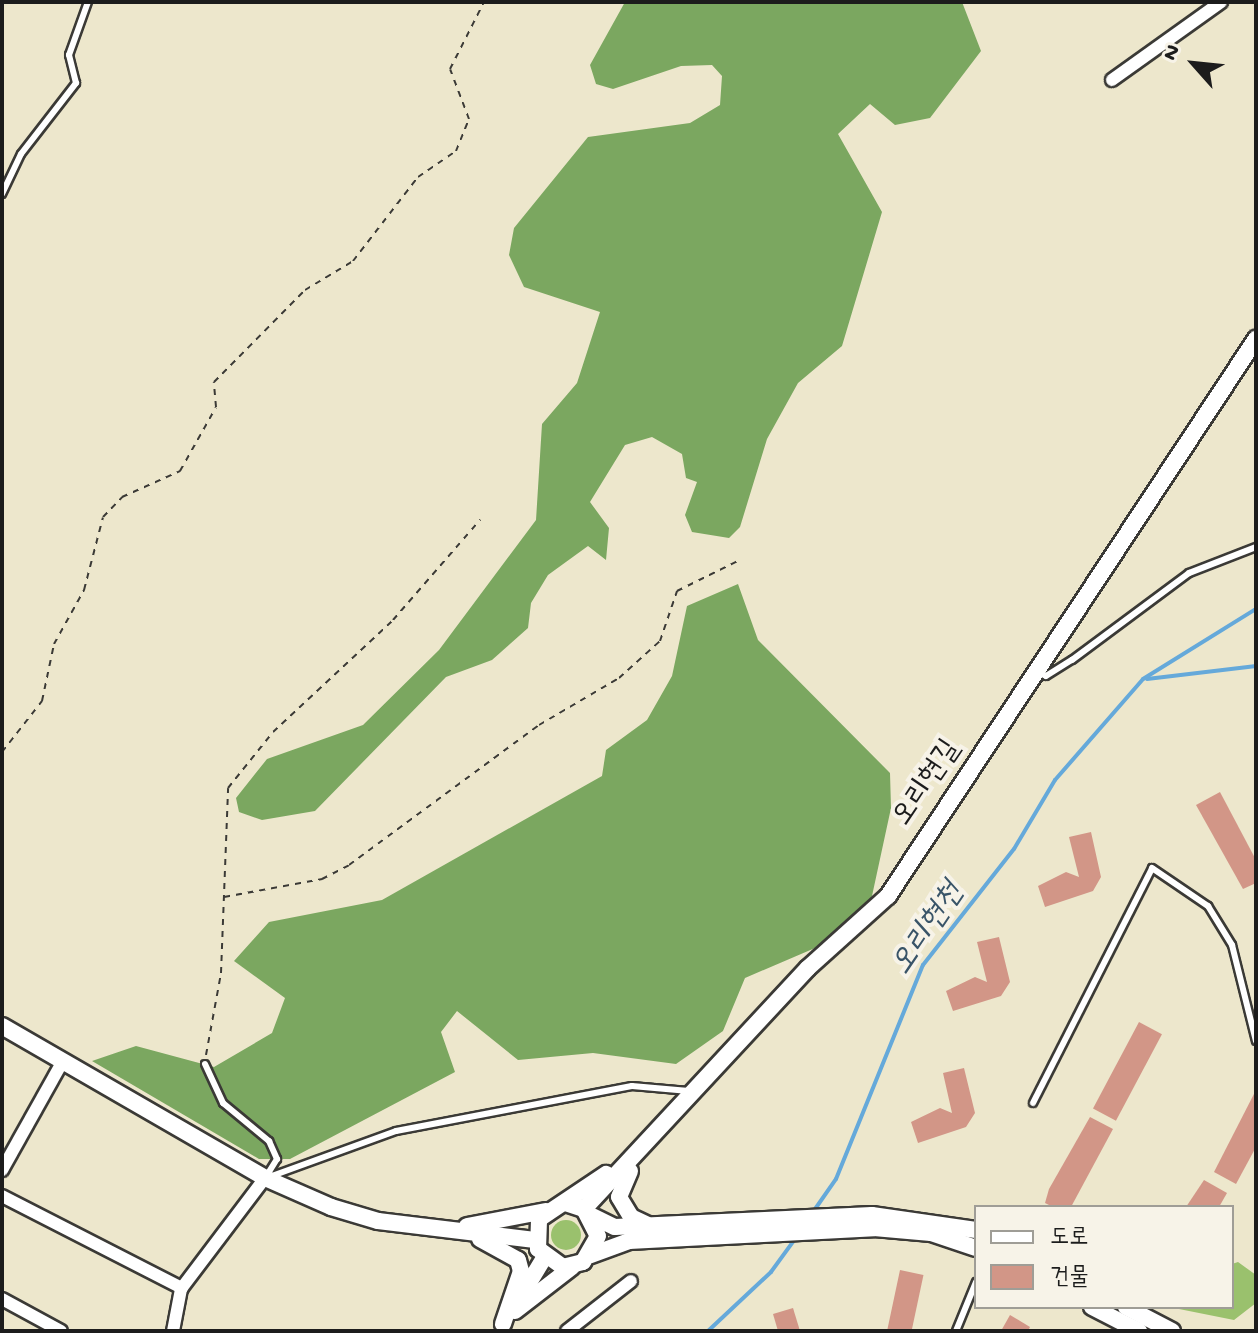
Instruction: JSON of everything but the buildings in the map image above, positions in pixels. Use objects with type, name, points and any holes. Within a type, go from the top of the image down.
[{"type":"street","points":[[1112,80],[1221,2]]},
{"type":"street","name":"오리현길","points":[[588,1212],[808,968],[888,896],[1256,339]]},
{"type":"street","points":[[2,1026],[265,1178],[378,1221],[457,1228],[535,1240]]},
{"type":"street","points":[[2,1170],[63,1061]]},
{"type":"street","points":[[457,1228],[546,1211],[565,1203],[650,1144]]},
{"type":"street","points":[[650,1144],[619,1197],[631,1217],[655,1225]]},
{"type":"street","points":[[173,1331],[182,1288],[265,1178]]},
{"type":"street","points":[[2,1196],[182,1288]]},
{"type":"street","points":[[565,1203],[615,1227],[655,1225],[710,1230]]},
{"type":"street","points":[[546,1211],[535,1240],[544,1258],[573,1266]]},
{"type":"street","points":[[588,1212],[598,1236],[591,1255]]},
{"type":"street","points":[[501,1327],[553,1275],[611,1244],[710,1230],[873,1222],[974,1230]]},
{"type":"street","points":[[873,1222],[931,1233],[974,1247]]},
{"type":"street","points":[[457,1228],[518,1260],[522,1284],[501,1327]]},
{"type":"street","points":[[501,1327],[544,1258]]},
{"type":"street","points":[[567,1331],[631,1281]]},
{"type":"street","points":[[2,1299],[58,1330]]},
{"type":"street","points":[[1096,1309],[1139,1331]]},
{"type":"street","points":[[1130,1309],[1172,1331]]},
{"type":"lane","points":[[2,194],[21,154],[76,83],[69,55],[88,2]]},
{"type":"lane","points":[[1037,671],[1046,676],[1072,660],[1189,573],[1256,547]]},
{"type":"lane","points":[[1033,1103],[1152,868],[1208,906],[1232,945],[1256,1041]]},
{"type":"lane","points":[[205,1064],[223,1103],[269,1141],[277,1159],[265,1178]]},
{"type":"lane","points":[[265,1178],[396,1131],[632,1086],[662,1083],[696,1093]]},
{"type":"lane","points":[[956,1331],[974,1287]]},
{"type":"path","points":[[2,752],[42,701],[54,644],[84,590],[103,517],[122,497],[180,471],[216,407],[214,382],[305,290],[353,261],[418,177],[456,151],[469,119],[450,69],[484,2]]},
{"type":"path","points":[[205,1064],[221,973],[223,814],[243,764],[393,620],[480,520]]},
{"type":"path","points":[[223,898],[238,889],[322,879],[349,865],[539,725],[619,678],[660,641],[677,591],[738,561]]},
{"type":"green space","points":[[625,2],[962,2],[981,51],[930,118],[895,125],[870,104],[838,134],[882,212],[842,346],[798,383],[767,439],[740,527],[729,538],[692,532],[685,515],[697,482],[686,478],[682,454],[652,437],[625,445],[590,502],[609,528],[606,560],[588,546],[548,575],[531,603],[528,628],[492,660],[446,677],[315,811],[262,820],[239,812],[236,798],[267,759],[363,725],[439,650],[536,520],[542,424],[577,383],[600,312],[524,287],[509,255],[514,228],[588,137],[690,123],[720,105],[722,76],[712,65],[681,66],[613,89],[596,84],[590,65]]},
{"type":"green space","points":[[738,584],[758,640],[890,773],[891,808],[872,896],[843,936],[745,978],[723,1031],[676,1064],[593,1053],[518,1060],[457,1011],[441,1032],[455,1072],[290,1159],[259,1159],[92,1061],[136,1046],[214,1067],[272,1033],[285,998],[234,961],[269,922],[382,900],[602,776],[606,750],[647,720],[672,676],[687,606]]},
{"type":"green space","points":[[566,1220],[577,1224],[581,1235],[577,1246],[566,1250],[555,1246],[551,1235],[555,1224]]},
{"type":"green space","points":[[1238,1262],[1256,1275],[1256,1303],[1234,1320],[1179,1309],[1234,1309],[1234,1263]]},
{"type":"waterway","name":"오리현천","points":[[813,1212],[836,1179],[923,965],[1014,849],[1055,780],[1143,679],[1256,609]]},
{"type":"waterway","points":[[1147,679],[1256,666]]},
{"type":"waterway","name":"오리현천","points":[[708,1331],[771,1272],[795,1239]]}]
